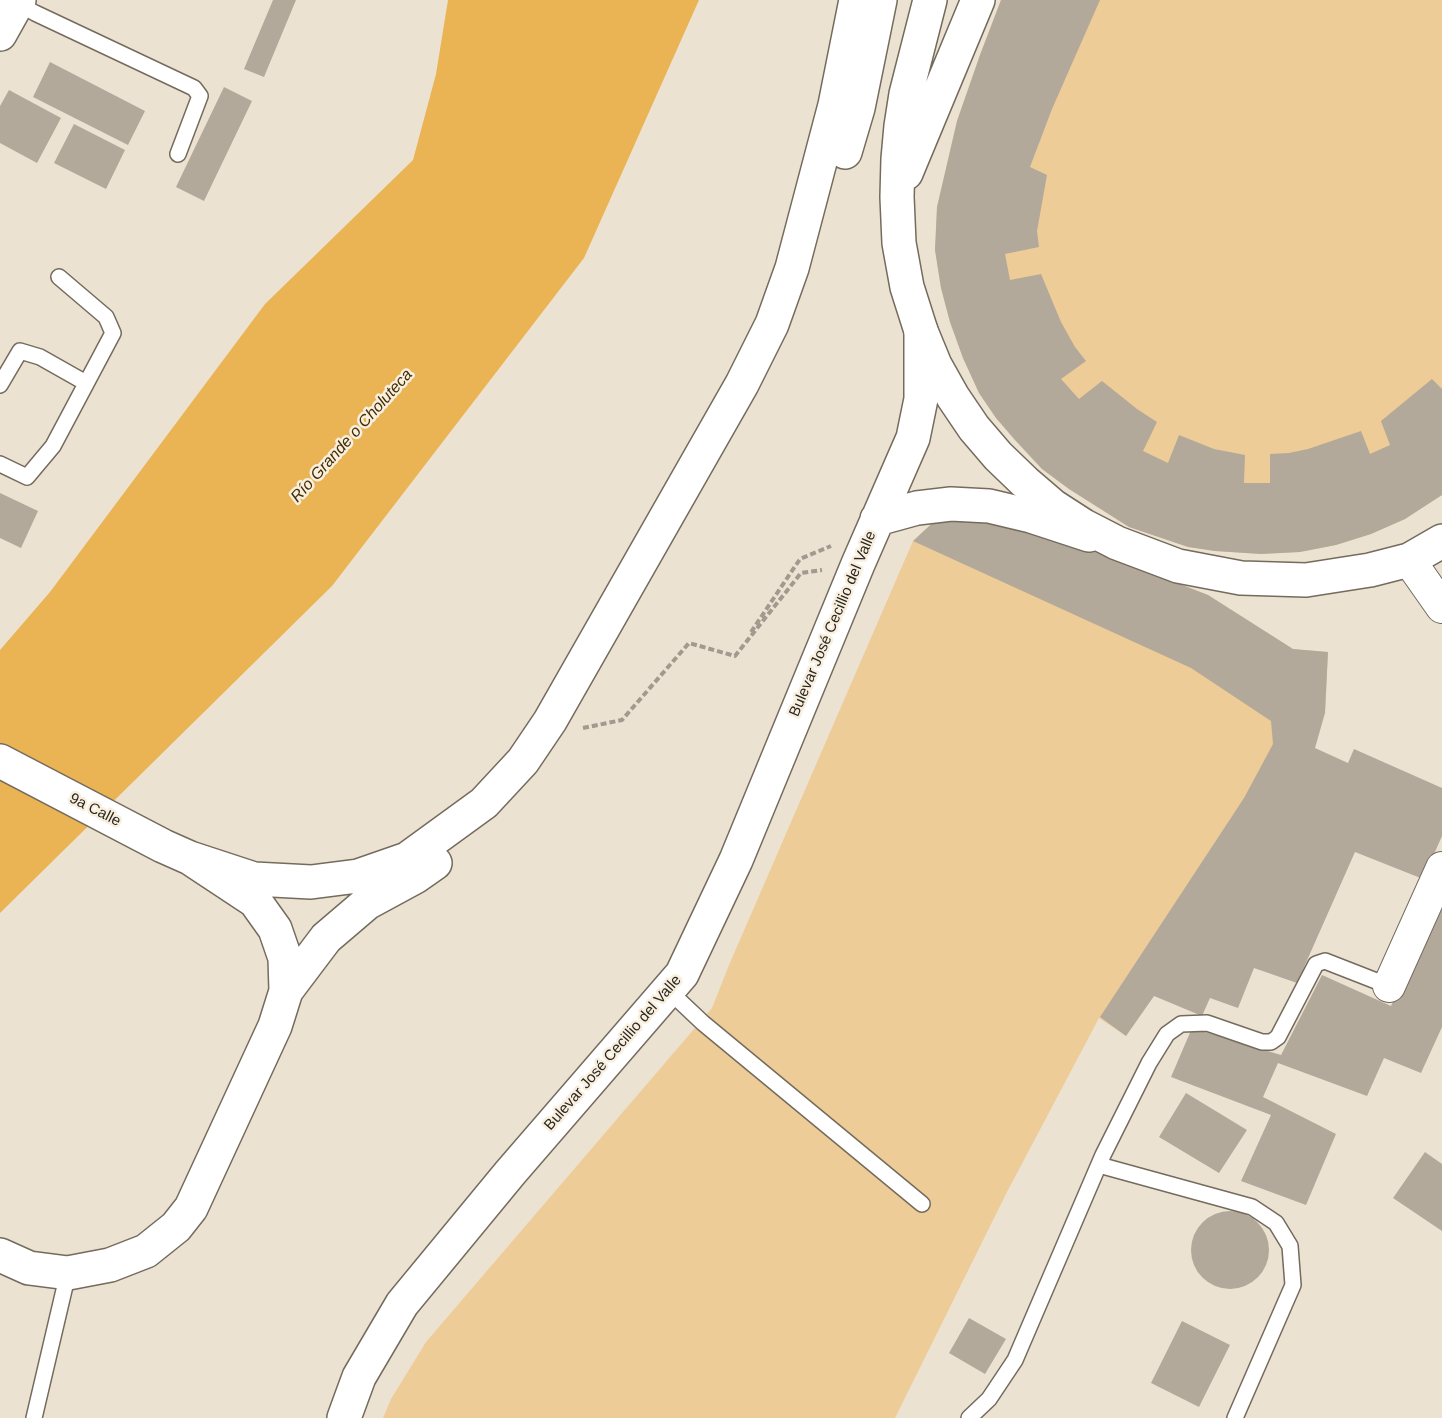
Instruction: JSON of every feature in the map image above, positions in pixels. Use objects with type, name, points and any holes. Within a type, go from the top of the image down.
[{"type":"main road","points":[[177,852],[254,879],[311,882],[358,876],[408,858],[484,803],[523,761],[550,721],[713,435],[772,324],[795,256],[835,105],[856,0]]},
{"type":"main road","points":[[286,991],[326,938],[367,903],[415,877],[497,820],[537,775],[567,732],[761,395],[790,334],[810,278],[858,108],[880,0]]},
{"type":"main road","points":[[930,0],[906,94],[901,126],[897,197],[899,243],[907,287],[935,365],[974,428],[998,456],[1053,506],[1084,526],[1117,543],[1178,566],[1241,578],[1306,580],[1370,570],[1409,560],[1442,541]]},
{"type":"main road","points":[[897,197],[978,0]]},
{"type":"main road","points":[[0,34],[18,2]]},
{"type":"main road","name":"Bulevar José Cecillio del Valle","points":[[344,1418],[359,1377],[402,1304],[510,1173],[682,974],[736,860],[858,564],[913,438],[921,399],[921,331]]},
{"type":"main road","name":"Bulevar José Cecillio del Valle","points":[[875,524],[917,508],[951,504],[989,506],[1031,516],[1117,543]]},
{"type":"main road","name":"9a Calle","points":[[0,761],[177,852]]},
{"type":"main road","points":[[0,1256],[29,1268],[69,1274],[110,1265],[147,1251],[176,1227],[191,1208],[275,1026],[286,991],[285,958],[275,929],[255,901],[177,852]]},
{"type":"street","points":[[1409,560],[1442,607]]},
{"type":"street","points":[[1389,986],[1442,868]]},
{"type":"lane","points":[[18,2],[35,13],[194,88],[200,96],[178,154]]},
{"type":"lane","points":[[0,464],[27,477],[53,446],[113,333],[106,317],[59,277]]},
{"type":"lane","points":[[0,385],[20,351],[40,357],[86,383]]},
{"type":"lane","points":[[969,1418],[989,1399],[1014,1360],[1099,1166],[1149,1063],[1167,1034],[1181,1024],[1207,1023],[1262,1042],[1271,1042],[1278,1037],[1316,964],[1325,961],[1389,986]]},
{"type":"lane","points":[[668,990],[703,1023],[921,1204]]},
{"type":"lane","points":[[1099,1166],[1252,1207],[1276,1223],[1290,1246],[1293,1285],[1235,1418]]},
{"type":"lane","points":[[34,1418],[69,1274]]},
{"type":"path","points":[[735,656],[800,559],[875,524]]},
{"type":"path","points":[[735,656],[801,573],[858,564]]},
{"type":"path","points":[[567,732],[622,720],[689,644],[735,656]]},
{"type":"shaded area","points":[[1001,0],[1442,0],[1442,495],[1405,519],[1371,534],[1336,545],[1300,552],[1261,554],[1215,551],[1188,547],[1129,527],[1042,469],[1015,440],[979,393],[963,358],[941,288],[935,250],[937,207],[957,121]]},
{"type":"shaded area","points":[[940,516],[1054,535],[1208,595],[1293,649],[1328,652],[1325,713],[1154,996],[1126,1036],[1099,1018],[1007,1192],[895,1418],[383,1418],[391,1399],[426,1342],[712,1008],[913,541]]},
{"type":"water","name":"Río Grande o Choluteca","points":[[448,0],[699,0],[584,258],[332,586],[0,913],[0,650],[50,592],[265,304],[413,160],[436,74]]},
{"type":"building","points":[[273,0],[296,0],[264,77],[244,69]]},
{"type":"building","points":[[1001,0],[1100,0],[1052,109],[1030,167],[1047,175],[1037,231],[1039,247],[1005,254],[1010,280],[1041,274],[1061,322],[1086,361],[1061,379],[1079,399],[1102,381],[1157,422],[1143,451],[1168,463],[1179,435],[1214,449],[1245,455],[1244,483],[1270,483],[1270,454],[1308,449],[1361,431],[1370,454],[1390,445],[1381,421],[1432,379],[1442,389],[1442,495],[1405,519],[1371,534],[1336,545],[1300,552],[1261,554],[1215,551],[1188,547],[1129,527],[1042,469],[1015,440],[979,393],[963,358],[941,288],[935,250],[937,207],[957,121]]},
{"type":"building","points":[[50,62],[145,111],[128,145],[33,97]]},
{"type":"building","points":[[224,87],[252,101],[204,201],[176,187]]},
{"type":"building","points":[[9,90],[61,118],[37,163],[0,143],[0,106]]},
{"type":"building","points":[[74,124],[125,150],[106,189],[54,163]]},
{"type":"building","points":[[0,493],[38,511],[21,548],[0,538]]},
{"type":"building","points":[[973,512],[1054,535],[1208,595],[1293,649],[1328,652],[1325,713],[1315,748],[1348,763],[1354,749],[1442,788],[1442,836],[1423,879],[1355,852],[1297,983],[1254,968],[1238,1008],[1210,998],[1202,1016],[1154,996],[1126,1036],[1100,1017],[1244,798],[1273,744],[1271,721],[1191,668],[913,541],[940,516]]},
{"type":"building","points":[[1442,897],[1442,1027],[1421,1073],[1384,1058],[1367,1096],[1278,1063],[1263,1097],[1336,1134],[1306,1205],[1241,1181],[1271,1115],[1171,1077],[1192,1028],[1281,1055],[1322,975],[1391,1006]]},
{"type":"building","points":[[1186,1093],[1247,1130],[1219,1173],[1159,1137]]},
{"type":"building","points":[[1425,1152],[1442,1164],[1442,1231],[1393,1198]]},
{"type":"building","points":[[1230,1211],[1245,1214],[1258,1222],[1266,1235],[1269,1250],[1266,1265],[1258,1278],[1245,1286],[1230,1289],[1215,1286],[1202,1278],[1194,1265],[1191,1250],[1194,1235],[1202,1222],[1215,1214]]},
{"type":"building","points":[[969,1318],[1006,1339],[985,1374],[949,1353]]},
{"type":"building","points":[[1182,1321],[1230,1345],[1199,1407],[1151,1383]]}]
